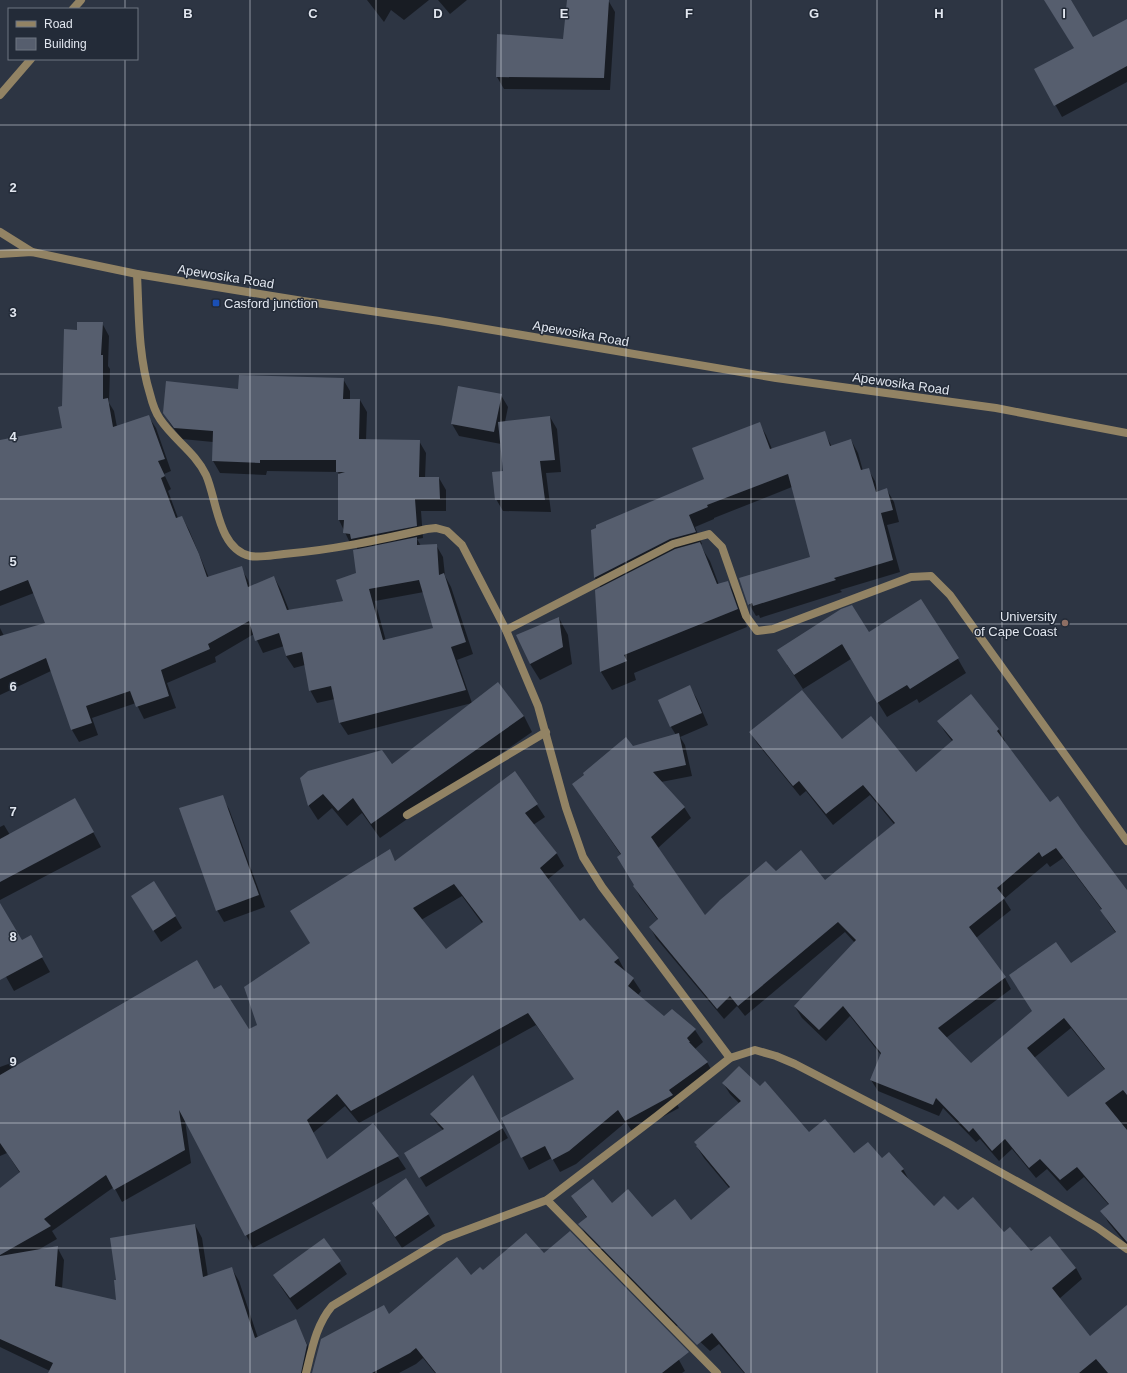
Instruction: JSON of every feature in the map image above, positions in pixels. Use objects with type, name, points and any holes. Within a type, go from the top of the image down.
[{"type":"street","points":[[74,8],[81,0]]},
{"type":"street","points":[[0,95],[30,60]]},
{"type":"street","name":"Apewosika Road","points":[[0,232],[32,252]]},
{"type":"street","name":"Apewosika Road","points":[[0,254],[32,252],[137,274],[438,321],[776,378],[996,408],[1127,433]]},
{"type":"street","points":[[137,274],[141,350],[145,377],[152,400],[163,424],[200,463],[227,539],[235,549],[250,556],[314,552],[436,528],[447,531],[462,545],[506,630],[538,706],[566,808],[583,857],[602,887],[730,1058]]},
{"type":"street","points":[[506,630],[673,544],[709,534],[722,547],[746,616],[757,631],[772,629],[911,577],[931,576],[950,595],[1127,841]]},
{"type":"street","points":[[407,815],[546,732]]},
{"type":"street","points":[[306,1373],[319,1324],[332,1306],[446,1238],[547,1200],[730,1058],[755,1050],[776,1056],[795,1064],[951,1145],[1098,1228],[1127,1250]]},
{"type":"street","points":[[547,1200],[717,1373]]},
{"type":"building","points":[[567,0],[609,0],[604,78],[496,77],[497,34],[563,39]]},
{"type":"building","points":[[1044,0],[1071,0],[1093,37],[1127,19],[1127,66],[1054,106],[1034,69],[1074,48]]},
{"type":"building","points":[[77,322],[103,322],[101,355],[103,355],[103,399],[108,398],[113,427],[149,415],[165,459],[158,461],[165,476],[161,478],[176,518],[182,516],[199,554],[207,577],[242,566],[248,587],[274,576],[287,610],[343,601],[336,580],[356,573],[353,550],[417,537],[417,545],[437,544],[439,575],[444,573],[466,642],[451,647],[466,690],[339,723],[331,686],[309,691],[302,652],[286,656],[279,633],[255,641],[249,621],[208,644],[210,649],[161,670],[169,696],[136,707],[130,691],[86,706],[92,723],[71,730],[46,658],[0,679],[0,636],[45,623],[28,580],[0,591],[0,440],[62,428],[58,407],[62,406],[64,329],[77,330]],"holes":[[[419,580],[433,628],[383,640],[369,589]]]},
{"type":"building","points":[[239,375],[344,378],[343,399],[360,399],[359,439],[420,440],[419,477],[439,477],[440,499],[415,499],[417,526],[351,539],[350,534],[343,533],[344,520],[338,520],[338,474],[345,472],[336,472],[336,460],[260,460],[260,463],[212,461],[213,431],[174,428],[163,413],[166,381],[238,389]]},
{"type":"building","points":[[458,386],[502,394],[494,432],[451,424]]},
{"type":"building","points":[[550,416],[555,460],[540,461],[545,500],[495,500],[492,472],[503,471],[498,422]]},
{"type":"building","points":[[760,422],[770,449],[825,431],[830,446],[851,439],[861,470],[869,468],[876,492],[887,488],[893,510],[881,513],[893,560],[834,578],[836,580],[753,606],[752,603],[748,605],[739,578],[810,557],[788,474],[707,505],[708,507],[689,515],[696,532],[670,539],[594,578],[591,530],[596,528],[596,525],[704,479],[692,448]]},
{"type":"building","points":[[700,542],[717,584],[728,581],[738,609],[624,655],[627,661],[600,672],[595,590],[675,549]]},
{"type":"building","points":[[921,599],[959,658],[910,689],[907,685],[877,703],[842,644],[794,675],[777,650],[841,609],[852,605],[869,632]]},
{"type":"building","points":[[559,617],[563,647],[530,664],[516,635]]},
{"type":"building","points":[[498,682],[524,716],[371,824],[353,798],[338,811],[323,794],[308,806],[300,778],[308,771],[382,750],[392,764]]},
{"type":"building","points":[[690,685],[702,713],[670,727],[658,700]]},
{"type":"building","points":[[802,690],[842,739],[871,716],[916,772],[953,740],[937,721],[971,694],[999,729],[997,731],[1050,802],[1058,796],[1127,890],[1127,1095],[1123,1090],[1105,1103],[1127,1130],[1127,1242],[1100,1211],[1109,1204],[1077,1167],[1060,1180],[1040,1159],[1029,1168],[1005,1139],[992,1151],[973,1128],[969,1132],[936,1098],[933,1105],[870,1080],[881,1053],[843,1006],[819,1030],[794,1006],[856,940],[838,922],[738,1006],[730,996],[717,1009],[649,927],[658,919],[633,886],[634,885],[617,857],[621,854],[572,784],[626,737],[633,746],[679,733],[686,765],[653,772],[685,807],[651,837],[705,915],[720,900],[766,861],[776,871],[801,850],[825,880],[895,823],[863,785],[826,814],[799,781],[793,786],[749,732]],"holes":[[[1056,848],[1102,909],[1100,910],[1116,932],[1071,963],[1056,942],[1009,975],[1032,1011],[971,1063],[938,1028],[1006,977],[969,927],[1005,898],[997,888],[1039,852],[1042,857]],[[1064,1018],[1105,1069],[1068,1097],[1027,1048]]]},
{"type":"building","points":[[515,771],[538,804],[525,813],[557,853],[540,868],[580,921],[584,918],[619,958],[614,962],[634,978],[628,986],[664,1016],[672,1009],[696,1029],[687,1038],[708,1062],[669,1090],[673,1095],[625,1121],[618,1110],[569,1151],[552,1160],[545,1146],[521,1158],[501,1118],[574,1079],[528,1013],[351,1111],[337,1094],[307,1120],[327,1159],[373,1123],[399,1156],[245,1236],[179,1110],[185,1150],[114,1190],[106,1175],[44,1219],[51,1226],[0,1255],[0,1188],[20,1172],[0,1143],[0,1075],[197,960],[214,989],[221,985],[249,1029],[257,1025],[244,987],[310,943],[290,911],[390,849],[395,861]],"holes":[[[454,884],[483,922],[446,949],[413,908]]]},
{"type":"building","points":[[223,795],[259,895],[216,911],[179,808]]},
{"type":"building","points":[[75,798],[94,832],[0,882],[0,839]]},
{"type":"building","points":[[154,881],[176,916],[153,931],[131,896]]},
{"type":"building","points":[[0,903],[22,940],[31,935],[43,957],[0,980]]},
{"type":"building","points":[[739,1066],[760,1086],[765,1081],[809,1132],[825,1119],[854,1153],[868,1142],[882,1158],[889,1152],[904,1169],[901,1171],[934,1206],[944,1196],[958,1210],[973,1197],[1004,1232],[1010,1227],[1031,1251],[1050,1236],[1076,1268],[1052,1288],[1090,1336],[1127,1305],[1127,1373],[1108,1373],[1096,1359],[1079,1373],[745,1373],[712,1333],[697,1345],[578,1224],[587,1217],[571,1196],[593,1179],[612,1203],[628,1189],[652,1217],[675,1199],[691,1220],[730,1187],[694,1142],[741,1101],[722,1083]]},
{"type":"building","points":[[473,1075],[503,1128],[419,1178],[404,1153],[444,1129],[430,1114]]},
{"type":"building","points":[[406,1178],[429,1214],[395,1237],[372,1203]]},
{"type":"building","points":[[195,1224],[203,1277],[232,1267],[255,1338],[296,1319],[307,1345],[301,1373],[48,1373],[53,1363],[0,1339],[0,1256],[58,1246],[55,1286],[116,1300],[114,1280],[116,1280],[110,1238]]},
{"type":"building","points":[[570,1231],[689,1352],[662,1373],[436,1373],[416,1348],[410,1353],[372,1373],[312,1373],[321,1339],[384,1305],[389,1314],[457,1257],[471,1275],[480,1267],[483,1270],[526,1233],[544,1253]]},
{"type":"building","points":[[324,1238],[341,1261],[290,1298],[273,1275]]},
{"type":"place","name":"Casford junction","points":[[216,303]]},
{"type":"place","name":"University of Cape Coast","points":[[1065,623]]}]
